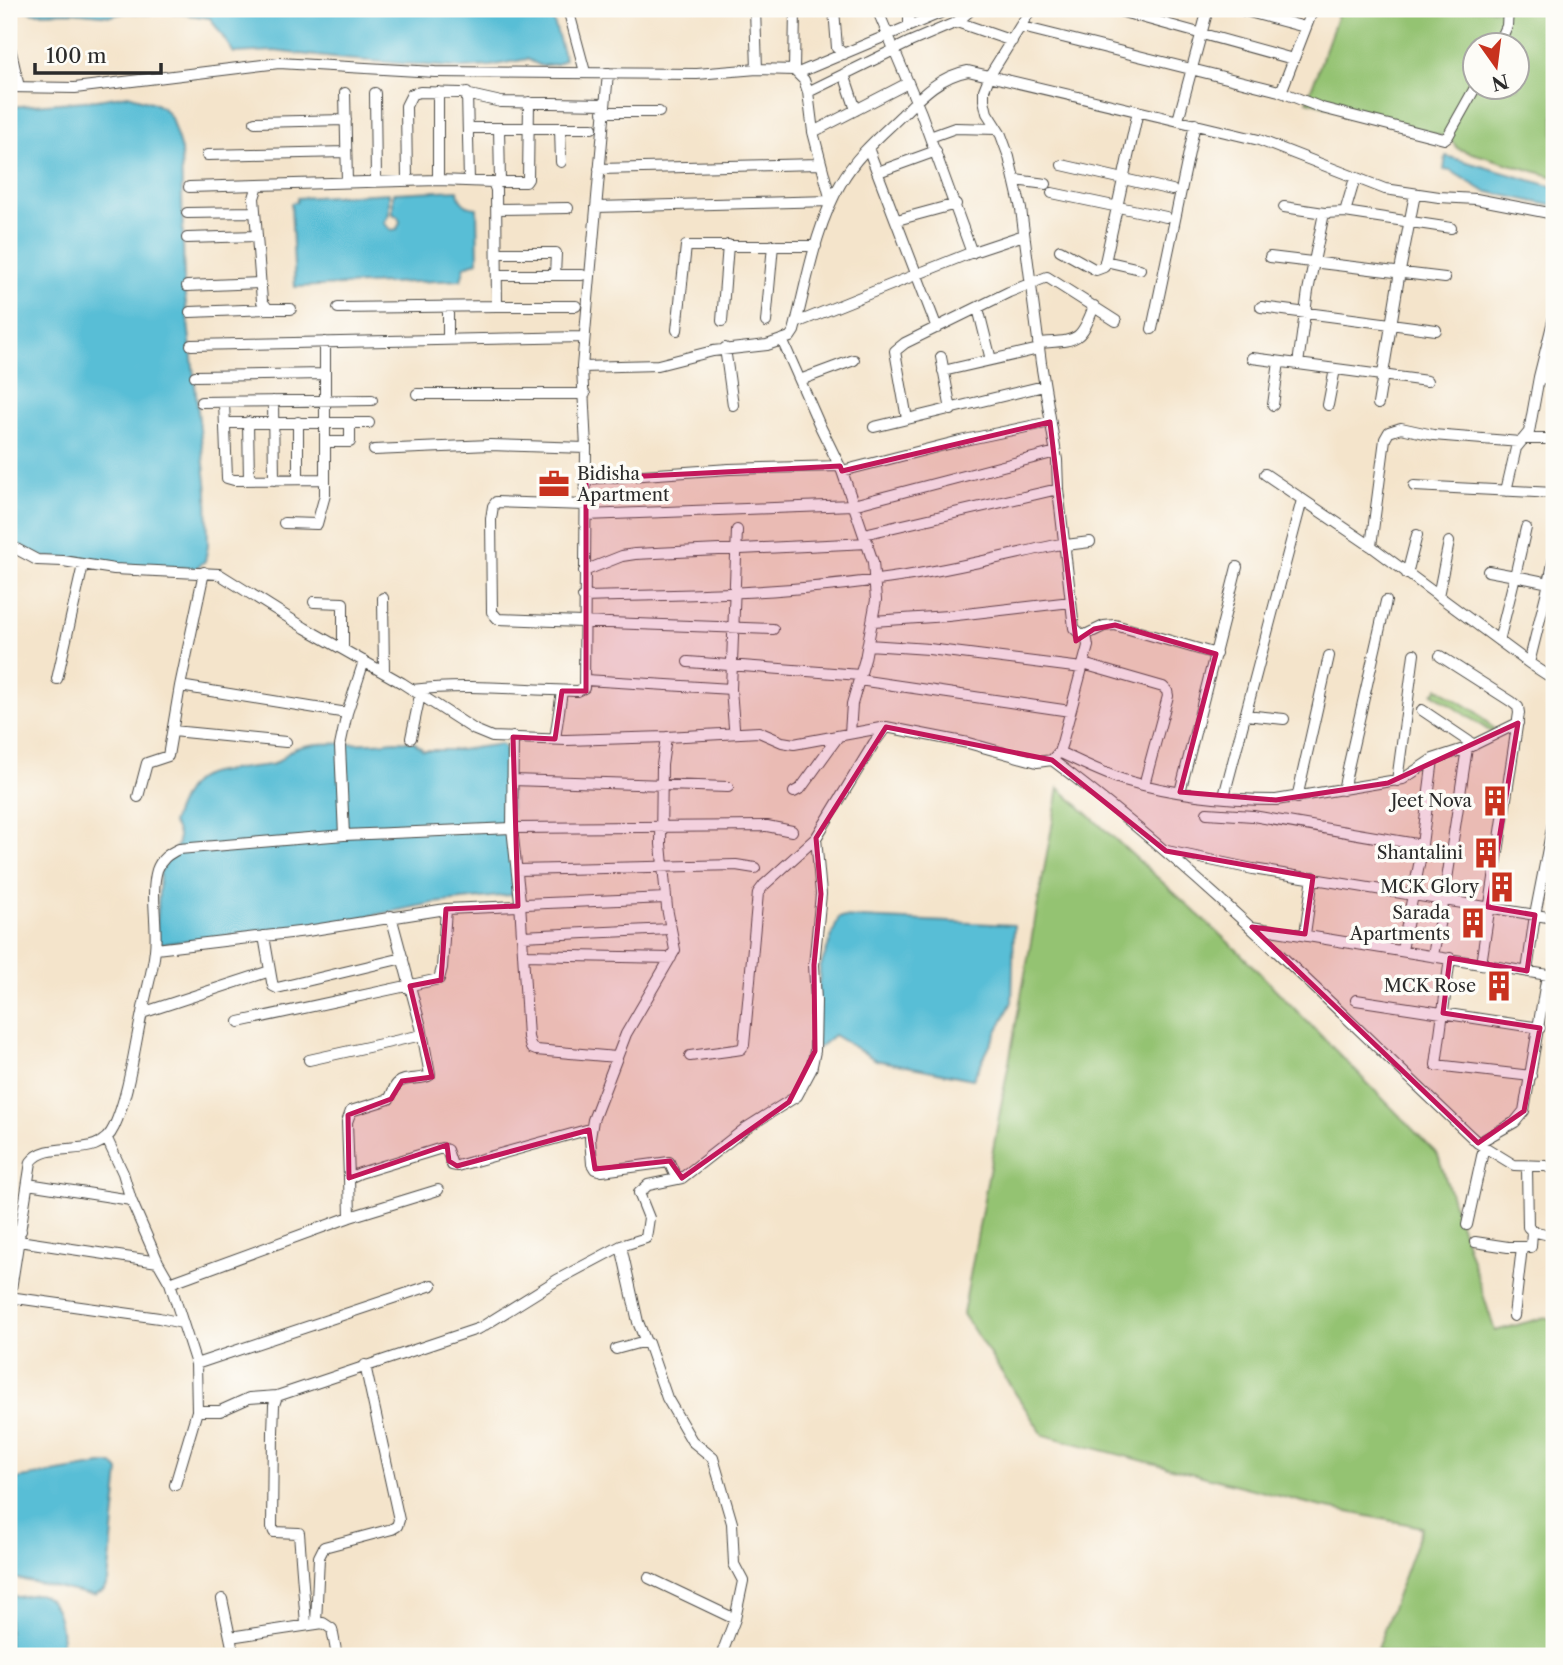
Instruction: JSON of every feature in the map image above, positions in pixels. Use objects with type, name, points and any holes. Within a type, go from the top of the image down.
[{"type":"street","points":[[568,9],[585,72]]},
{"type":"street","points":[[755,9],[757,69]]},
{"type":"street","points":[[795,9],[796,71],[804,80],[808,92],[813,132],[831,201]]},
{"type":"street","points":[[834,9],[837,48],[844,54]]},
{"type":"street","points":[[877,9],[936,151],[972,253]]},
{"type":"street","points":[[909,9],[909,25]]},
{"type":"street","points":[[808,92],[957,22],[972,9]]},
{"type":"street","points":[[1031,9],[990,75],[984,90],[984,100],[1015,180],[1056,452],[1074,628],[1087,640],[1088,646],[1056,756]]},
{"type":"street","points":[[1112,9],[1293,59]]},
{"type":"street","points":[[1178,120],[1208,9]]},
{"type":"street","points":[[1238,9],[1305,27]]},
{"type":"street","points":[[1279,91],[1283,87],[1313,9]]},
{"type":"street","points":[[1504,32],[1508,9]]},
{"type":"street","points":[[9,43],[14,87],[75,88],[279,63],[435,72],[697,74],[757,69],[796,71],[844,54],[945,11]]},
{"type":"street","points":[[957,22],[1012,41]]},
{"type":"street","points":[[1022,27],[1279,91],[1322,108],[1444,139],[1466,102]]},
{"type":"street","points":[[582,367],[658,365],[725,348],[783,342],[790,337],[831,201],[842,181],[869,148],[916,102],[950,76],[968,71],[1259,140],[1385,189],[1476,199],[1554,214]]},
{"type":"street","points":[[416,692],[450,687],[522,687],[562,691],[578,691],[584,688],[586,448],[582,367],[608,73]]},
{"type":"street","points":[[844,74],[856,110]]},
{"type":"street","points":[[813,132],[908,83]]},
{"type":"street","points":[[438,92],[438,180]]},
{"type":"street","points":[[345,93],[347,182]]},
{"type":"street","points":[[375,93],[376,181]]},
{"type":"street","points":[[407,181],[406,106],[412,93],[467,93],[501,102],[659,112]]},
{"type":"street","points":[[467,93],[469,181]]},
{"type":"street","points":[[189,187],[376,181],[526,181],[529,103]]},
{"type":"street","points":[[1060,250],[1096,270],[1104,267],[1138,111]]},
{"type":"street","points":[[255,122],[345,120]]},
{"type":"street","points":[[1152,329],[1195,124]]},
{"type":"street","points":[[468,128],[592,128]]},
{"type":"street","points":[[497,306],[496,182],[499,128]]},
{"type":"street","points":[[561,128],[561,162]]},
{"type":"street","points":[[930,137],[955,128],[997,129]]},
{"type":"street","points":[[869,148],[937,328]]},
{"type":"street","points":[[878,172],[936,151]]},
{"type":"street","points":[[207,155],[346,152]]},
{"type":"street","points":[[599,169],[820,164]]},
{"type":"street","points":[[1062,165],[1171,190]]},
{"type":"street","points":[[1345,212],[1355,178]]},
{"type":"street","points":[[1015,180],[1166,217]]},
{"type":"street","points":[[258,185],[254,198],[260,283],[262,301],[268,309]]},
{"type":"street","points":[[1378,404],[1399,271],[1415,194]]},
{"type":"street","points":[[596,207],[831,201]]},
{"type":"street","points":[[897,220],[956,204]]},
{"type":"street","points":[[1284,207],[1324,213],[1345,212],[1451,228]]},
{"type":"street","points":[[496,209],[568,208]]},
{"type":"street","points":[[187,213],[255,212]]},
{"type":"street","points":[[1298,364],[1324,213]]},
{"type":"street","points":[[796,323],[1024,235]]},
{"type":"street","points":[[187,238],[257,236]]},
{"type":"street","points":[[722,321],[728,245]]},
{"type":"street","points":[[766,322],[773,245]]},
{"type":"street","points":[[677,330],[686,246],[817,246]]},
{"type":"street","points":[[498,253],[556,253],[555,275]]},
{"type":"street","points":[[1270,257],[1446,278]]},
{"type":"street","points":[[1105,261],[1140,269]]},
{"type":"street","points":[[498,275],[582,275]]},
{"type":"street","points":[[908,419],[895,351],[905,343],[1040,278],[1047,276],[1116,321]]},
{"type":"street","points":[[187,286],[260,283]]},
{"type":"street","points":[[338,308],[576,306]]},
{"type":"street","points":[[943,371],[1080,336],[1094,306]]},
{"type":"street","points":[[448,307],[448,340]]},
{"type":"street","points":[[1261,307],[1392,322],[1436,330]]},
{"type":"street","points":[[978,308],[991,360]]},
{"type":"street","points":[[190,312],[291,309]]},
{"type":"street","points":[[1506,491],[1511,464],[1530,425],[1554,317]]},
{"type":"street","points":[[191,345],[584,337]]},
{"type":"street","points":[[284,523],[317,524],[325,495],[325,342]]},
{"type":"street","points":[[783,342],[841,468],[866,538],[876,580],[873,621],[850,716],[850,733]]},
{"type":"street","points":[[725,348],[733,405]]},
{"type":"street","points":[[941,357],[951,410]]},
{"type":"street","points":[[1252,358],[1427,381]]},
{"type":"street","points":[[800,380],[854,360]]},
{"type":"street","points":[[1273,405],[1279,362]]},
{"type":"street","points":[[1328,405],[1335,369]]},
{"type":"street","points":[[195,376],[325,374]]},
{"type":"street","points":[[1539,377],[1554,380]]},
{"type":"street","points":[[874,427],[1044,386]]},
{"type":"street","points":[[417,394],[585,394]]},
{"type":"street","points":[[201,402],[372,400]]},
{"type":"street","points":[[273,401],[274,480]]},
{"type":"street","points":[[224,402],[227,478],[325,479]]},
{"type":"street","points":[[248,422],[249,480]]},
{"type":"street","points":[[298,422],[298,479]]},
{"type":"street","points":[[586,479],[729,469],[841,468],[1050,422]]},
{"type":"street","points":[[225,423],[369,423]]},
{"type":"street","points":[[325,442],[349,442],[349,423]]},
{"type":"street","points":[[1371,547],[1385,439],[1389,432],[1401,428],[1433,435],[1554,439]]},
{"type":"street","points":[[374,450],[490,445],[586,448]]},
{"type":"street","points":[[773,629],[498,619],[492,612],[493,506],[503,500],[586,510],[853,505],[1056,452]]},
{"type":"street","points":[[1265,474],[1552,678]]},
{"type":"street","points":[[1414,486],[1554,493]]},
{"type":"street","points":[[584,571],[622,556],[635,554],[737,550],[866,538],[1058,489]]},
{"type":"street","points":[[1224,796],[1302,499]]},
{"type":"street","points":[[1499,641],[1525,528]]},
{"type":"street","points":[[734,727],[731,689],[737,530]]},
{"type":"street","points":[[1407,574],[1418,535]]},
{"type":"street","points":[[583,597],[734,594],[876,580],[926,573],[1065,544],[1090,542]]},
{"type":"street","points":[[1437,596],[1449,542]]},
{"type":"street","points":[[9,545],[37,560],[138,571],[219,574],[305,628],[492,737],[666,737],[759,732],[794,744],[886,727],[968,743],[1037,762],[1056,756],[1144,785],[1180,792],[1255,800],[1297,798],[1397,781],[1433,759],[1470,746],[1518,723]]},
{"type":"street","points":[[1529,663],[1552,584],[1554,558]]},
{"type":"street","points":[[57,679],[83,565]]},
{"type":"street","points":[[1180,792],[1237,568]]},
{"type":"street","points":[[1488,571],[1552,584]]},
{"type":"street","points":[[138,797],[147,763],[168,756],[204,572]]},
{"type":"street","points":[[383,598],[384,672]]},
{"type":"street","points":[[1343,790],[1386,601]]},
{"type":"street","points":[[314,602],[343,603],[343,649]]},
{"type":"street","points":[[873,621],[948,616],[1071,602]]},
{"type":"street","points":[[1083,636],[1094,629],[1115,625],[1216,654]]},
{"type":"street","points":[[868,645],[1082,666],[1163,687],[1168,696],[1144,785]]},
{"type":"street","points":[[1397,781],[1414,654]]},
{"type":"street","points":[[1297,798],[1329,656]]},
{"type":"street","points":[[1440,656],[1518,708],[1518,723],[1481,964]]},
{"type":"street","points":[[344,835],[340,757],[347,713],[364,661]]},
{"type":"street","points":[[688,662],[859,678],[1070,711]]},
{"type":"street","points":[[586,680],[731,689]]},
{"type":"street","points":[[180,686],[347,713]]},
{"type":"street","points":[[555,739],[562,691]]},
{"type":"street","points":[[411,738],[416,692]]},
{"type":"street","points":[[1422,710],[1470,746]]},
{"type":"street","points":[[1245,715],[1284,719]]},
{"type":"street","points":[[690,1056],[741,1049],[744,1045],[758,893],[816,838],[886,727]]},
{"type":"street","points":[[173,731],[286,742]]},
{"type":"street","points":[[513,737],[512,828],[531,1048],[536,1051],[616,1057]]},
{"type":"street","points":[[666,737],[662,787],[662,866],[670,929],[675,942],[671,958],[634,1016],[590,1129],[592,1164],[595,1169],[601,1171],[669,1162],[675,1175],[682,1178]]},
{"type":"street","points":[[794,792],[801,788],[837,738]]},
{"type":"street","points":[[1433,955],[1470,746]]},
{"type":"street","points":[[1056,756],[1252,927],[1481,1145],[1514,1166],[1546,1166],[1554,1170]]},
{"type":"street","points":[[1402,950],[1422,845],[1433,759]]},
{"type":"street","points":[[512,780],[728,788]]},
{"type":"street","points":[[1253,816],[1255,800]]},
{"type":"street","points":[[1207,813],[1253,816],[1422,845]]},
{"type":"street","points":[[1527,971],[1554,818]]},
{"type":"street","points":[[182,1323],[9,1299],[31,1162],[36,1156],[95,1145],[107,1139],[114,1126],[156,949],[155,880],[157,870],[167,854],[179,849],[344,835],[512,828],[767,826],[792,831]]},
{"type":"street","points":[[197,1410],[220,1411],[249,1398],[277,1396],[480,1328],[557,1280],[621,1246],[646,1238],[649,1218],[639,1194],[648,1185],[682,1178],[746,1128],[797,1096],[811,1070],[815,1051],[814,965],[821,894],[816,838]]},
{"type":"street","points":[[1166,851],[1252,869],[1554,918]]},
{"type":"street","points":[[517,870],[662,866],[755,868]]},
{"type":"street","points":[[1305,934],[1313,877]]},
{"type":"street","points":[[156,949],[446,909],[666,898]]},
{"type":"street","points":[[239,1023],[434,982],[442,975],[446,909]]},
{"type":"street","points":[[350,1217],[348,1115],[354,1109],[389,1099],[395,1087],[402,1081],[429,1077],[430,1072],[391,916]]},
{"type":"street","points":[[1252,927],[1551,975],[1524,1111],[1520,1118],[1481,1145],[1467,1225]]},
{"type":"street","points":[[522,936],[670,929]]},
{"type":"street","points":[[264,936],[273,986],[276,988],[403,958]]},
{"type":"street","points":[[523,955],[671,958]]},
{"type":"street","points":[[1450,958],[1436,1065],[1531,1076]]},
{"type":"street","points":[[142,1013],[270,971]]},
{"type":"street","points":[[1356,1000],[1540,1028]]},
{"type":"street","points":[[309,1060],[422,1035]]},
{"type":"street","points":[[349,1178],[435,1149],[447,1150],[449,1161],[457,1166],[590,1129]]},
{"type":"street","points":[[107,1139],[124,1173],[131,1200],[158,1262],[170,1283],[196,1364],[197,1410],[175,1485]]},
{"type":"street","points":[[1527,1167],[1528,1227],[1532,1231],[1554,1236]]},
{"type":"street","points":[[29,1184],[131,1200]]},
{"type":"street","points":[[170,1283],[350,1217],[438,1190]]},
{"type":"street","points":[[9,1229],[20,1236],[158,1262]]},
{"type":"street","points":[[1475,1242],[1531,1247],[1532,1231]]},
{"type":"street","points":[[621,1246],[638,1322],[651,1348],[667,1398],[692,1441],[713,1458],[732,1523],[734,1564],[743,1581],[735,1619],[721,1656]]},
{"type":"street","points":[[1514,1316],[1522,1247]]},
{"type":"street","points":[[196,1364],[432,1285]]},
{"type":"street","points":[[616,1349],[646,1342]]},
{"type":"street","points":[[311,1623],[319,1557],[324,1547],[393,1529],[399,1520],[365,1365]]},
{"type":"street","points":[[277,1396],[274,1405],[272,1527],[274,1532],[299,1533],[311,1623]]},
{"type":"street","points":[[649,1578],[735,1619]]},
{"type":"street","points":[[222,1599],[234,1656]]},
{"type":"street","points":[[230,1637],[311,1623],[328,1625],[332,1629],[337,1656]]},
{"type":"highlighted area","points":[[1050,422],[1076,641],[1094,629],[1115,625],[1216,654],[1180,792],[1276,800],[1388,783],[1518,723],[1488,907],[1535,915],[1527,971],[1450,958],[1443,1013],[1540,1028],[1524,1111],[1478,1143],[1252,927],[1305,934],[1313,877],[1166,851],[1052,760],[886,727],[816,838],[821,894],[814,965],[815,1051],[789,1102],[682,1178],[670,1161],[595,1169],[589,1130],[457,1166],[449,1161],[447,1145],[349,1178],[348,1115],[391,1099],[402,1081],[432,1077],[410,986],[441,980],[446,909],[518,906],[513,737],[555,739],[562,691],[586,691],[586,479],[840,466],[842,471]]},
{"type":"green space","points":[[1340,9],[1554,9],[1554,177],[1458,149],[1449,138],[1307,101]]},
{"type":"green space","points":[[1438,688],[1475,711],[1495,730],[1491,732],[1433,693]]},
{"type":"green space","points":[[1059,788],[1238,951],[1438,1155],[1495,1331],[1546,1317],[1554,1321],[1554,1656],[1406,1656],[1377,1649],[1422,1527],[1318,1506],[1043,1435],[963,1314]]},
{"type":"water","points":[[21,9],[550,9],[565,59],[557,64],[541,66],[527,59],[464,68],[274,51],[234,53],[210,18],[162,11],[147,14],[128,12],[111,16],[73,12],[35,13]]},
{"type":"water","points":[[128,95],[164,109],[171,118],[181,150],[184,287],[207,491],[208,546],[205,561],[196,568],[123,566],[42,557],[9,540],[9,107]]},
{"type":"water","points":[[1446,156],[1554,187],[1554,206],[1484,191],[1451,171],[1444,170]]},
{"type":"water","points":[[458,190],[463,203],[477,208],[478,261],[465,266],[461,280],[295,287],[291,203],[297,202],[297,198],[389,193],[389,214],[384,223],[391,230],[397,229],[400,222],[393,214],[393,193]]},
{"type":"water","points":[[414,742],[423,750],[460,750],[501,744],[505,748],[515,891],[510,895],[434,903],[325,925],[158,944],[156,939],[160,873],[178,844],[177,831],[172,823],[185,793],[192,784],[209,774],[274,764],[293,749],[308,745]]},
{"type":"water","points":[[839,917],[1014,925],[1012,1002],[973,1079],[876,1060],[834,1035],[817,1049],[814,1045],[820,968]]},
{"type":"water","points":[[113,1464],[119,1471],[108,1582],[103,1591],[94,1595],[87,1594],[9,1577],[9,1480]]},
{"type":"water","points":[[36,1594],[45,1597],[56,1610],[61,1628],[61,1656],[9,1656],[9,1595],[18,1597]]},
{"type":"place","name":"Bidisha Apartment","points":[[554,484]]},
{"type":"place","name":"Jeet Nova","points":[[1495,801]]},
{"type":"place","name":"Shantalini","points":[[1486,853]]},
{"type":"place","name":"MCK Glory","points":[[1502,887]]},
{"type":"place","name":"Sarada Apartments","points":[[1473,923]]},
{"type":"place","name":"MCK Rose","points":[[1499,986]]}]
